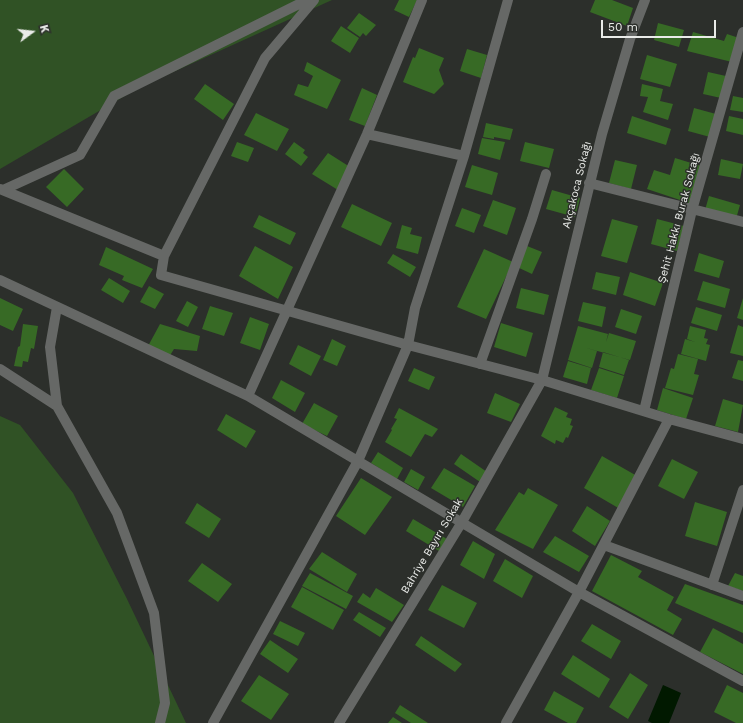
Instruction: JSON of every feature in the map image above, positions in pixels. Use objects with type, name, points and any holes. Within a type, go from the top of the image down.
[{"type":"street","points":[[1,190],[80,155],[114,96],[307,0]]},
{"type":"street","points":[[314,0],[265,58],[164,256],[161,275],[408,345],[542,380],[669,419],[743,439]]},
{"type":"street","points":[[248,396],[367,134],[422,0]]},
{"type":"street","points":[[212,723],[358,461],[408,345],[415,308],[464,156],[508,0]]},
{"type":"street","name":"Akçakoca Sokağı","points":[[542,380],[589,183],[630,39],[645,0]]},
{"type":"street","name":"Şehit Hakkı Burak Sokağı","points":[[644,411],[692,210],[738,67],[743,32]]},
{"type":"street","points":[[367,134],[464,156]]},
{"type":"street","points":[[480,364],[532,219],[546,174]]},
{"type":"street","points":[[589,183],[743,222]]},
{"type":"street","points":[[1,190],[164,256]]},
{"type":"street","points":[[0,280],[248,396],[579,592],[743,681]]},
{"type":"street","points":[[58,307],[50,347],[57,406],[117,513],[154,613],[165,703],[160,723]]},
{"type":"street","points":[[0,369],[57,406]]},
{"type":"street","name":"Bahriye Bayırı Sokak","points":[[339,723],[462,522],[542,380]]},
{"type":"street","points":[[506,723],[579,592],[669,419]]},
{"type":"street","points":[[712,584],[743,490]]},
{"type":"street","points":[[604,545],[743,596]]},
{"type":"green space","points":[[0,0],[332,0],[140,87],[0,169]]},
{"type":"green space","points":[[0,416],[20,425],[73,493],[127,599],[186,723],[0,723]]},
{"type":"shaded area","points":[[663,685],[681,693],[669,723],[652,723],[648,721]]},
{"type":"building","points":[[399,0],[417,0],[409,17],[394,10]]},
{"type":"building","points":[[595,0],[612,0],[633,8],[627,26],[590,12]]},
{"type":"building","points":[[359,13],[376,25],[366,36],[363,33],[360,37],[347,28]]},
{"type":"building","points":[[658,23],[684,30],[679,47],[654,40]]},
{"type":"building","points":[[341,26],[359,38],[350,53],[331,41]]},
{"type":"building","points":[[693,32],[724,41],[727,34],[739,38],[732,62],[687,51]]},
{"type":"building","points":[[419,48],[444,58],[439,70],[444,84],[434,94],[403,82],[413,57],[415,58]]},
{"type":"building","points":[[467,49],[487,55],[481,78],[460,71]]},
{"type":"building","points":[[647,55],[677,64],[670,87],[640,79]]},
{"type":"building","points":[[307,62],[341,80],[327,109],[294,95],[298,84],[308,87],[313,76],[304,71]]},
{"type":"building","points":[[708,72],[726,76],[721,98],[703,94]]},
{"type":"building","points":[[205,84],[234,104],[223,120],[194,99]]},
{"type":"building","points":[[642,84],[663,89],[660,101],[673,104],[668,120],[643,112],[648,97],[640,96]]},
{"type":"building","points":[[362,88],[377,95],[365,126],[349,120]]},
{"type":"building","points":[[733,96],[743,98],[743,112],[730,110]]},
{"type":"building","points":[[694,108],[716,114],[710,137],[688,131]]},
{"type":"building","points":[[256,113],[289,129],[277,151],[244,135]]},
{"type":"building","points":[[632,116],[671,129],[666,145],[627,133]]},
{"type":"building","points":[[729,116],[743,119],[743,135],[726,131]]},
{"type":"building","points":[[486,123],[513,129],[510,140],[494,137],[494,139],[483,137]]},
{"type":"building","points":[[482,138],[505,142],[500,160],[478,154]]},
{"type":"building","points":[[237,142],[254,148],[248,162],[231,156]]},
{"type":"building","points":[[294,142],[305,150],[303,153],[308,157],[301,166],[285,154]]},
{"type":"building","points":[[525,142],[554,149],[549,168],[520,161]]},
{"type":"building","points":[[328,153],[350,167],[338,190],[312,174]]},
{"type":"building","points":[[675,158],[701,166],[689,203],[647,189],[654,170],[670,175]]},
{"type":"building","points":[[721,159],[743,164],[740,179],[718,175]]},
{"type":"building","points":[[615,160],[637,165],[631,189],[609,183]]},
{"type":"building","points":[[472,165],[498,173],[492,195],[465,187]]},
{"type":"building","points":[[64,169],[84,189],[67,207],[46,187]]},
{"type":"building","points":[[552,190],[580,198],[575,217],[546,209]]},
{"type":"building","points":[[709,196],[740,205],[736,219],[705,210]]},
{"type":"building","points":[[493,200],[516,208],[507,235],[483,226]]},
{"type":"building","points":[[352,204],[392,223],[381,246],[341,227]]},
{"type":"building","points":[[462,208],[481,215],[474,233],[455,226]]},
{"type":"building","points":[[259,215],[296,233],[290,245],[253,227]]},
{"type":"building","points":[[612,219],[638,226],[627,263],[601,256]]},
{"type":"building","points":[[657,219],[684,226],[677,251],[651,244]]},
{"type":"building","points":[[402,225],[412,228],[410,234],[422,237],[418,254],[396,248]]},
{"type":"building","points":[[255,246],[293,267],[278,299],[239,276]]},
{"type":"building","points":[[527,246],[542,252],[532,274],[517,267]]},
{"type":"building","points":[[106,247],[153,269],[142,288],[122,280],[124,276],[99,265]]},
{"type":"building","points":[[484,249],[513,262],[486,319],[457,307]]},
{"type":"building","points":[[699,253],[724,261],[719,278],[694,271]]},
{"type":"building","points":[[393,254],[416,267],[410,277],[387,263]]},
{"type":"building","points":[[596,272],[620,277],[616,295],[592,289]]},
{"type":"building","points":[[630,272],[663,283],[655,306],[623,295]]},
{"type":"building","points":[[109,278],[130,291],[123,303],[101,290]]},
{"type":"building","points":[[703,281],[730,289],[725,308],[697,300]]},
{"type":"building","points":[[149,286],[164,294],[155,309],[140,302]]},
{"type":"building","points":[[521,288],[549,295],[544,315],[516,308]]},
{"type":"building","points":[[0,298],[23,309],[13,331],[0,325]]},
{"type":"building","points":[[743,298],[743,320],[737,318]]},
{"type":"building","points":[[187,301],[198,307],[188,327],[176,321]]},
{"type":"building","points":[[583,302],[606,307],[602,327],[578,321]]},
{"type":"building","points":[[210,306],[233,313],[224,336],[202,329]]},
{"type":"building","points":[[696,307],[722,315],[717,331],[691,323]]},
{"type":"building","points":[[621,309],[642,316],[636,334],[615,327]]},
{"type":"building","points":[[250,317],[269,324],[260,350],[240,343]]},
{"type":"building","points":[[501,323],[533,333],[526,357],[494,347]]},
{"type":"building","points":[[23,324],[38,326],[34,349],[31,348],[28,362],[23,361],[22,367],[14,366],[18,347],[20,346]]},
{"type":"building","points":[[160,324],[200,336],[197,351],[174,349],[169,357],[147,348]]},
{"type":"building","points":[[738,325],[743,327],[743,356],[730,353]]},
{"type":"building","points":[[578,326],[608,334],[606,342],[609,333],[636,341],[630,360],[583,347],[597,351],[592,368],[568,360]]},
{"type":"building","points":[[690,326],[706,330],[704,338],[708,339],[706,344],[710,345],[706,361],[681,354],[685,339],[695,342],[687,339]]},
{"type":"building","points":[[332,339],[346,346],[337,366],[323,360]]},
{"type":"building","points":[[298,345],[321,356],[311,376],[289,364]]},
{"type":"building","points":[[603,352],[629,360],[624,375],[599,367]]},
{"type":"building","points":[[678,354],[698,359],[694,374],[699,375],[693,395],[665,388],[671,368],[674,369]]},
{"type":"building","points":[[738,360],[743,361],[743,381],[732,378]]},
{"type":"building","points":[[568,361],[591,368],[587,384],[563,377]]},
{"type":"building","points":[[414,368],[435,377],[429,390],[408,381]]},
{"type":"building","points":[[599,368],[624,376],[617,398],[591,390]]},
{"type":"building","points":[[281,380],[305,393],[295,412],[272,398]]},
{"type":"building","points":[[663,388],[693,398],[686,419],[657,410]]},
{"type":"building","points":[[495,393],[520,404],[511,422],[487,413]]},
{"type":"building","points":[[723,399],[743,405],[738,432],[715,426]]},
{"type":"building","points":[[314,403],[338,416],[327,436],[302,424]]},
{"type":"building","points":[[555,407],[568,413],[566,417],[572,419],[570,425],[573,426],[568,438],[566,437],[563,443],[556,440],[555,444],[541,436]]},
{"type":"building","points":[[399,408],[438,429],[432,437],[425,434],[411,457],[385,442],[397,419],[394,418]]},
{"type":"building","points":[[226,414],[256,431],[246,448],[217,430]]},
{"type":"building","points":[[378,452],[403,468],[397,479],[371,463]]},
{"type":"building","points":[[461,454],[487,472],[480,482],[454,464]]},
{"type":"building","points":[[602,456],[637,476],[620,509],[584,488]]},
{"type":"building","points":[[672,459],[698,472],[684,499],[658,486]]},
{"type":"building","points":[[444,468],[475,486],[463,507],[431,488]]},
{"type":"building","points":[[411,469],[425,477],[418,490],[404,482]]},
{"type":"building","points":[[361,478],[392,497],[365,535],[336,516]]},
{"type":"building","points":[[528,488],[558,505],[533,549],[495,530],[519,492],[524,495]]},
{"type":"building","points":[[695,502],[727,512],[717,546],[685,536]]},
{"type":"building","points":[[197,503],[221,519],[209,538],[185,523]]},
{"type":"building","points":[[587,506],[610,521],[595,546],[572,531]]},
{"type":"building","points":[[413,519],[447,539],[439,551],[406,531]]},
{"type":"building","points":[[555,536],[589,556],[579,572],[543,552]]},
{"type":"building","points":[[473,541],[495,554],[484,579],[460,565]]},
{"type":"building","points":[[322,552],[357,574],[347,592],[309,569]]},
{"type":"building","points":[[611,555],[642,571],[638,577],[674,597],[667,610],[682,619],[673,635],[592,591]]},
{"type":"building","points":[[505,559],[533,576],[522,598],[493,581]]},
{"type":"building","points":[[202,563],[232,584],[218,602],[188,581]]},
{"type":"building","points":[[310,573],[353,596],[346,609],[302,586]]},
{"type":"building","points":[[735,573],[743,576],[743,591],[728,586]]},
{"type":"building","points":[[685,584],[743,605],[743,633],[675,603]]},
{"type":"building","points":[[442,585],[477,603],[464,628],[428,610]]},
{"type":"building","points":[[302,587],[344,610],[333,630],[291,607]]},
{"type":"building","points":[[376,588],[404,605],[392,622],[357,602],[363,593],[370,598]]},
{"type":"building","points":[[359,612],[386,628],[380,637],[353,620]]},
{"type":"building","points":[[280,621],[305,633],[298,646],[273,634]]},
{"type":"building","points":[[592,624],[621,641],[611,659],[581,641]]},
{"type":"building","points":[[713,628],[743,644],[743,674],[700,652]]},
{"type":"building","points":[[421,636],[462,664],[455,672],[415,645]]},
{"type":"building","points":[[270,640],[298,659],[288,673],[260,654]]},
{"type":"building","points":[[573,655],[610,679],[599,698],[561,674]]},
{"type":"building","points":[[630,673],[648,685],[628,719],[609,707]]},
{"type":"building","points":[[259,675],[289,694],[271,720],[241,701]]},
{"type":"building","points":[[727,685],[743,693],[743,723],[736,723],[714,712]]},
{"type":"building","points":[[554,691],[584,708],[576,723],[568,723],[544,710]]},
{"type":"building","points":[[400,705],[428,723],[411,723],[395,713]]},
{"type":"building","points":[[393,717],[402,723],[388,723]]}]
